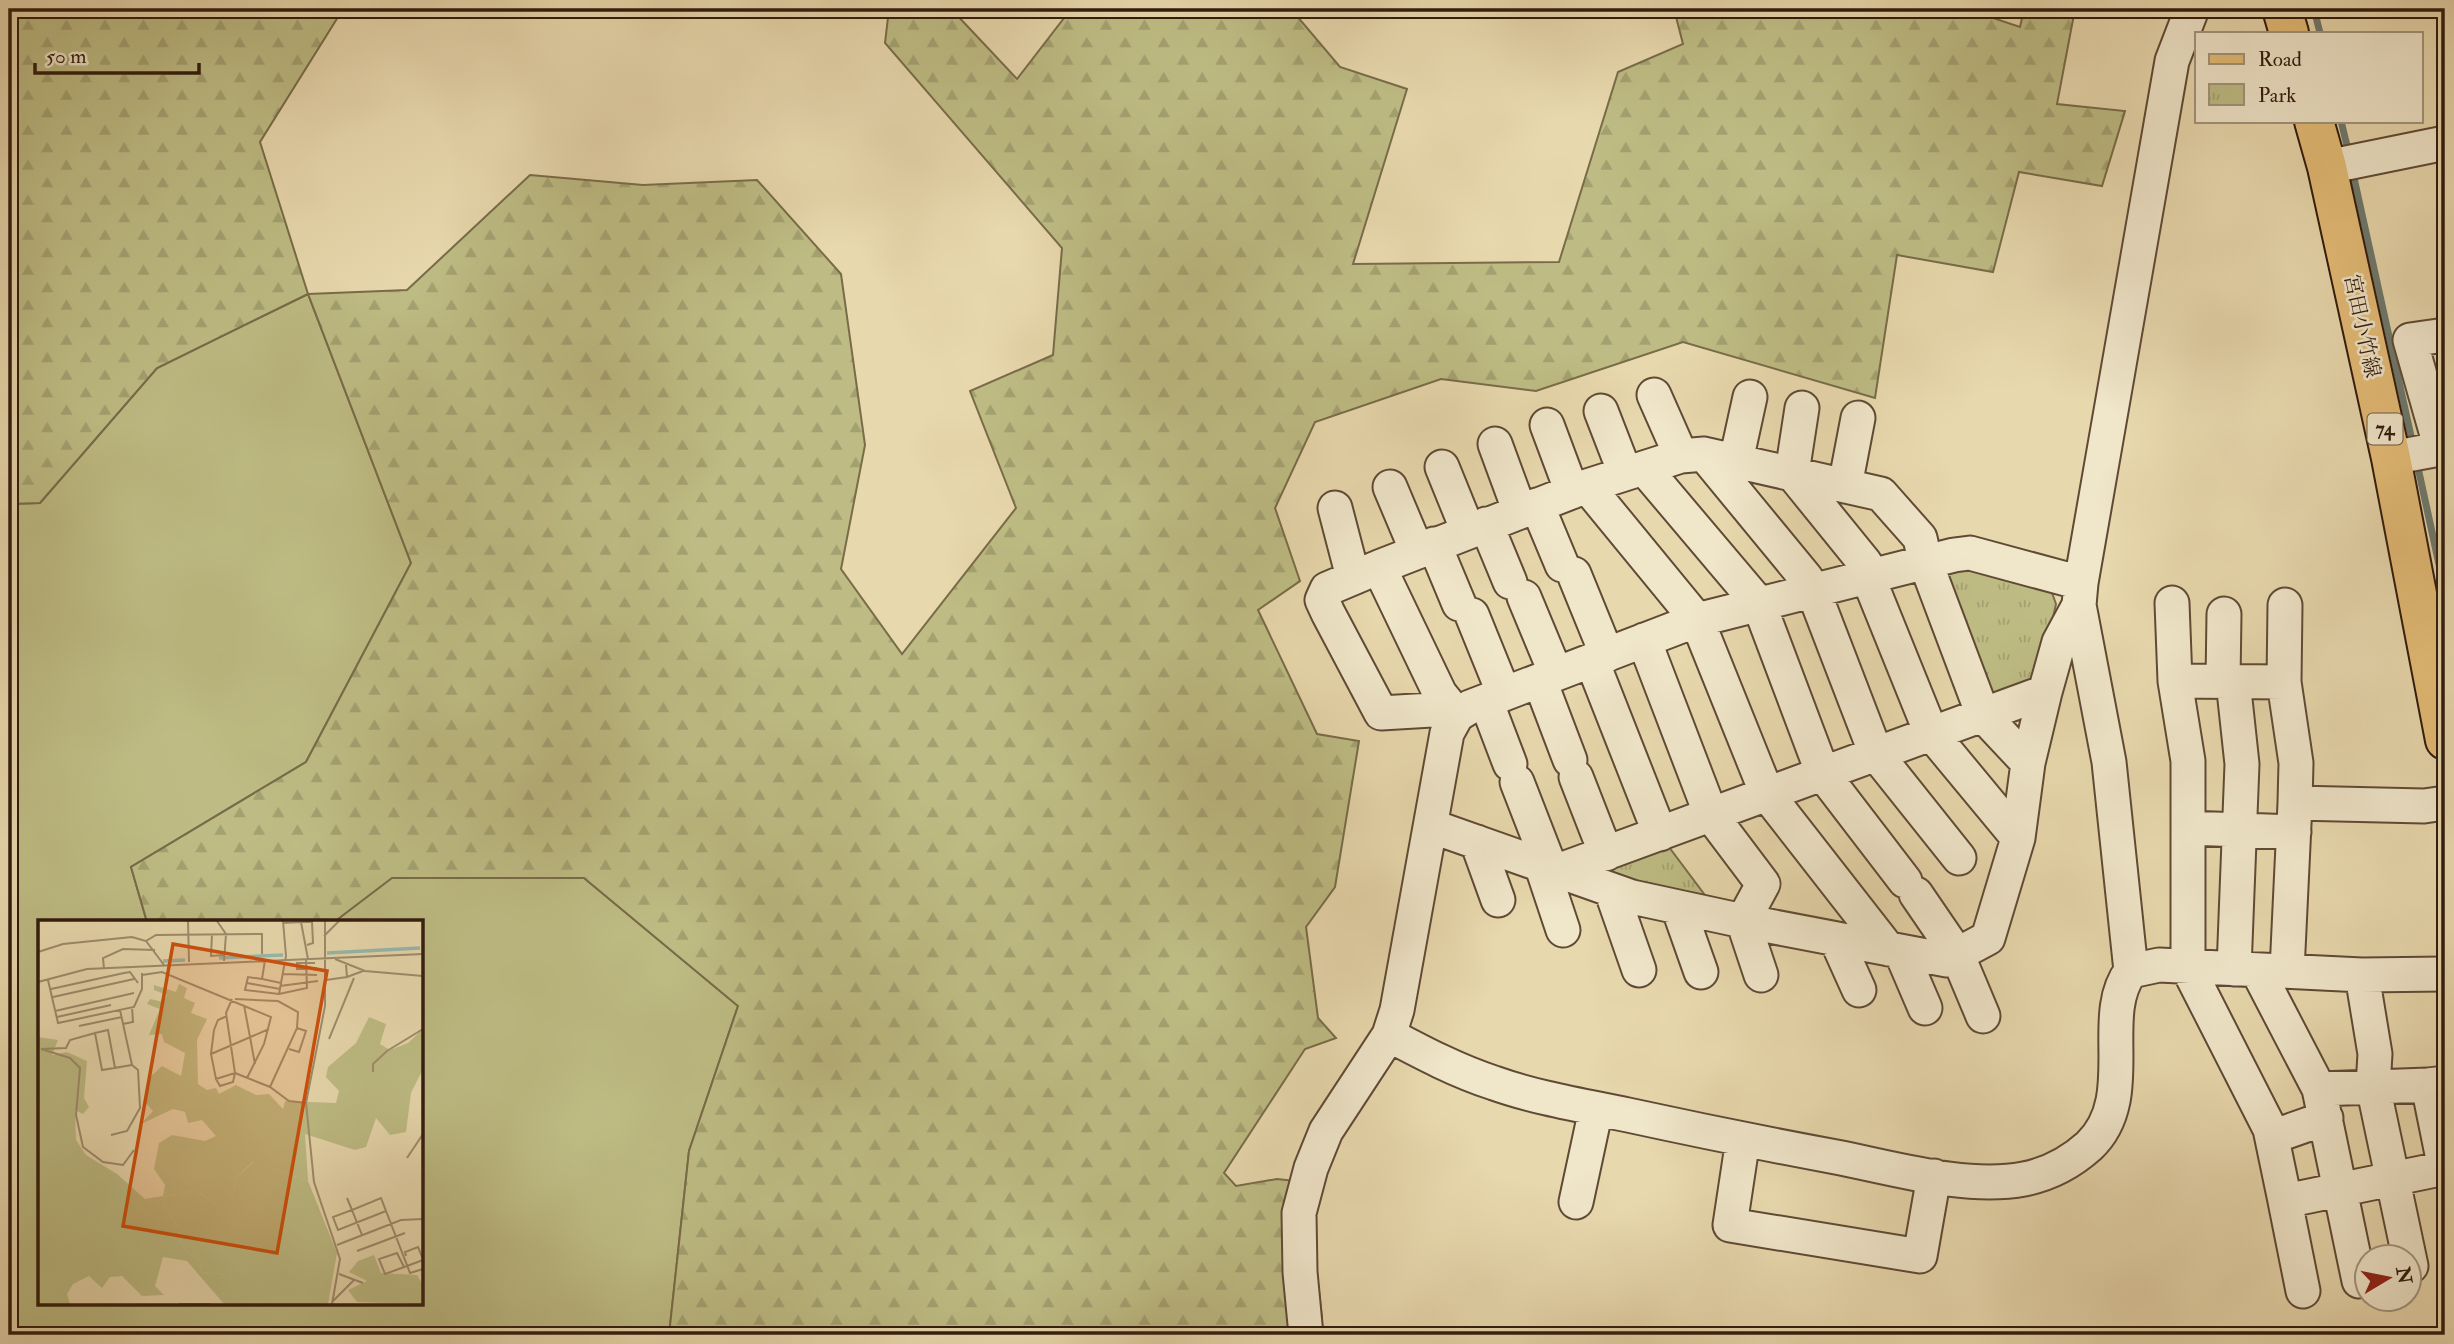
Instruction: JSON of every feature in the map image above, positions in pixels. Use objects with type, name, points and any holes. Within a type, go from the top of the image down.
[{"type":"main road","points":[[2281,9],[2288,32]]},
{"type":"main road","name":"宮田小竹線","points":[[2315,122],[2345,164],[2423,452],[2445,740]]},
{"type":"street","points":[[1431,826],[1632,897],[1743,921],[1947,960],[1988,938],[2018,838],[2028,764],[2045,692],[2059,642],[2080,594],[2172,61],[2192,9]]},
{"type":"street","points":[[2345,164],[2445,143]]},
{"type":"street","points":[[2423,452],[2410,340],[2445,335]]},
{"type":"street","points":[[1654,395],[1805,578],[1876,754],[1996,908]]},
{"type":"street","points":[[1707,457],[1750,397]]},
{"type":"street","points":[[1802,408],[1792,473],[1866,564],[1868,577],[1931,733],[2018,838]]},
{"type":"street","points":[[1601,411],[1635,471],[1759,604],[1823,774],[1911,887],[1957,954],[1983,1016]]},
{"type":"street","points":[[1845,486],[1858,418]]},
{"type":"street","points":[[1547,425],[1580,489],[1697,620],[1768,794],[1895,950],[1924,1008]]},
{"type":"street","points":[[1495,444],[1529,508],[1568,569],[1660,834]]},
{"type":"street","points":[[2028,764],[1983,715],[1925,561],[1920,538],[1881,494],[1792,473],[1707,457],[1635,471],[1426,547],[1328,589],[1322,600],[1381,713],[1482,703],[1697,620],[1925,561],[1970,553],[2080,594]]},
{"type":"street","points":[[1442,467],[1477,528],[1517,589],[1548,677],[1573,769],[1606,853]]},
{"type":"street","points":[[1390,487],[1466,609],[1482,703],[1514,773],[1550,867],[1563,930]]},
{"type":"street","points":[[1335,508],[1366,572],[1440,694],[1482,703]]},
{"type":"street","points":[[2080,594],[2109,762],[2131,971]]},
{"type":"street","points":[[2172,603],[2175,681],[2188,761],[2188,968],[2264,1116],[2272,1137],[2303,1291]]},
{"type":"street","points":[[2259,970],[2295,817],[2296,763],[2284,682],[2285,605]]},
{"type":"street","points":[[2224,614],[2228,681],[2242,764],[2240,830],[2259,970],[2323,1103],[2352,1246]]},
{"type":"street","points":[[1644,640],[1711,815],[1763,884],[1743,921],[1761,975]]},
{"type":"street","points":[[2175,681],[2284,682]]},
{"type":"street","points":[[1550,867],[1606,853],[1660,834],[2045,692]]},
{"type":"street","points":[[1306,1335],[1300,1272],[1299,1213],[1311,1168],[1326,1131],[1389,1035],[1396,1010],[1447,733],[1482,703]]},
{"type":"street","points":[[2188,828],[2240,830],[2295,817],[2445,803]]},
{"type":"street","points":[[1477,842],[1498,900]]},
{"type":"street","points":[[1611,890],[1639,970]]},
{"type":"street","points":[[1678,907],[1701,972]]},
{"type":"street","points":[[1836,939],[1858,990]]},
{"type":"street","points":[[1389,1035],[1448,1065],[1497,1084],[1596,1109],[1934,1176],[1994,1181],[2022,1179],[2050,1172],[2072,1160],[2091,1144],[2105,1127],[2113,1100],[2118,999],[2124,980],[2131,971],[2159,965],[2362,975],[2445,974]]},
{"type":"street","points":[[2362,975],[2375,1054],[2373,1086],[2406,1242]]},
{"type":"street","points":[[2272,1137],[2323,1103],[2373,1086],[2436,1084],[2445,1168],[2285,1201]]},
{"type":"street","points":[[1576,1202],[1596,1109]]},
{"type":"street","points":[[1743,1139],[1730,1225],[1920,1256],[1934,1176]]},
{"type":"green space","points":[[9,9],[343,9],[260,142],[308,294],[157,368],[40,503],[9,504]]},
{"type":"green space","points":[[889,9],[936,9],[954,12],[1017,79],[1071,9],[1291,9],[1340,67],[1407,89],[1353,264],[1559,262],[1618,72],[1683,44],[1674,9],[1966,9],[2020,27],[2024,9],[2075,9],[2057,104],[2125,111],[2102,186],[2019,172],[1993,272],[1897,255],[1875,398],[1683,342],[1536,391],[1441,379],[1315,422],[1275,508],[1300,581],[1258,610],[1317,734],[1359,741],[1335,887],[1306,927],[1318,1018],[1336,1038],[1305,1049],[1224,1173],[1236,1186],[1277,1179],[1295,1181],[1308,1197],[1322,1318],[1321,1335],[669,1335],[689,1151],[738,1006],[584,878],[392,878],[337,920],[146,920],[131,867],[306,762],[411,563],[308,294],[407,290],[530,175],[643,185],[757,180],[841,274],[865,445],[841,569],[902,654],[1016,508],[970,391],[1053,355],[1062,248],[885,43]]},
{"type":"green space","points":[[308,294],[411,563],[306,762],[131,867],[146,920],[38,920],[38,1306],[424,1306],[424,920],[337,920],[391,878],[584,878],[738,1006],[689,1151],[669,1335],[9,1335],[9,504],[40,503],[157,368]]},
{"type":"green space","points":[[1966,564],[2050,587],[2056,604],[2040,677],[1987,704],[1934,572]]},
{"type":"green space","points":[[1663,839],[1713,906],[1591,877]]},
{"type":"waterway","points":[[2314,9],[2320,32]]},
{"type":"waterway","points":[[2341,122],[2349,154]]},
{"type":"waterway","points":[[2352,169],[2413,445]]},
{"type":"waterway","points":[[2417,463],[2445,592]]}]
